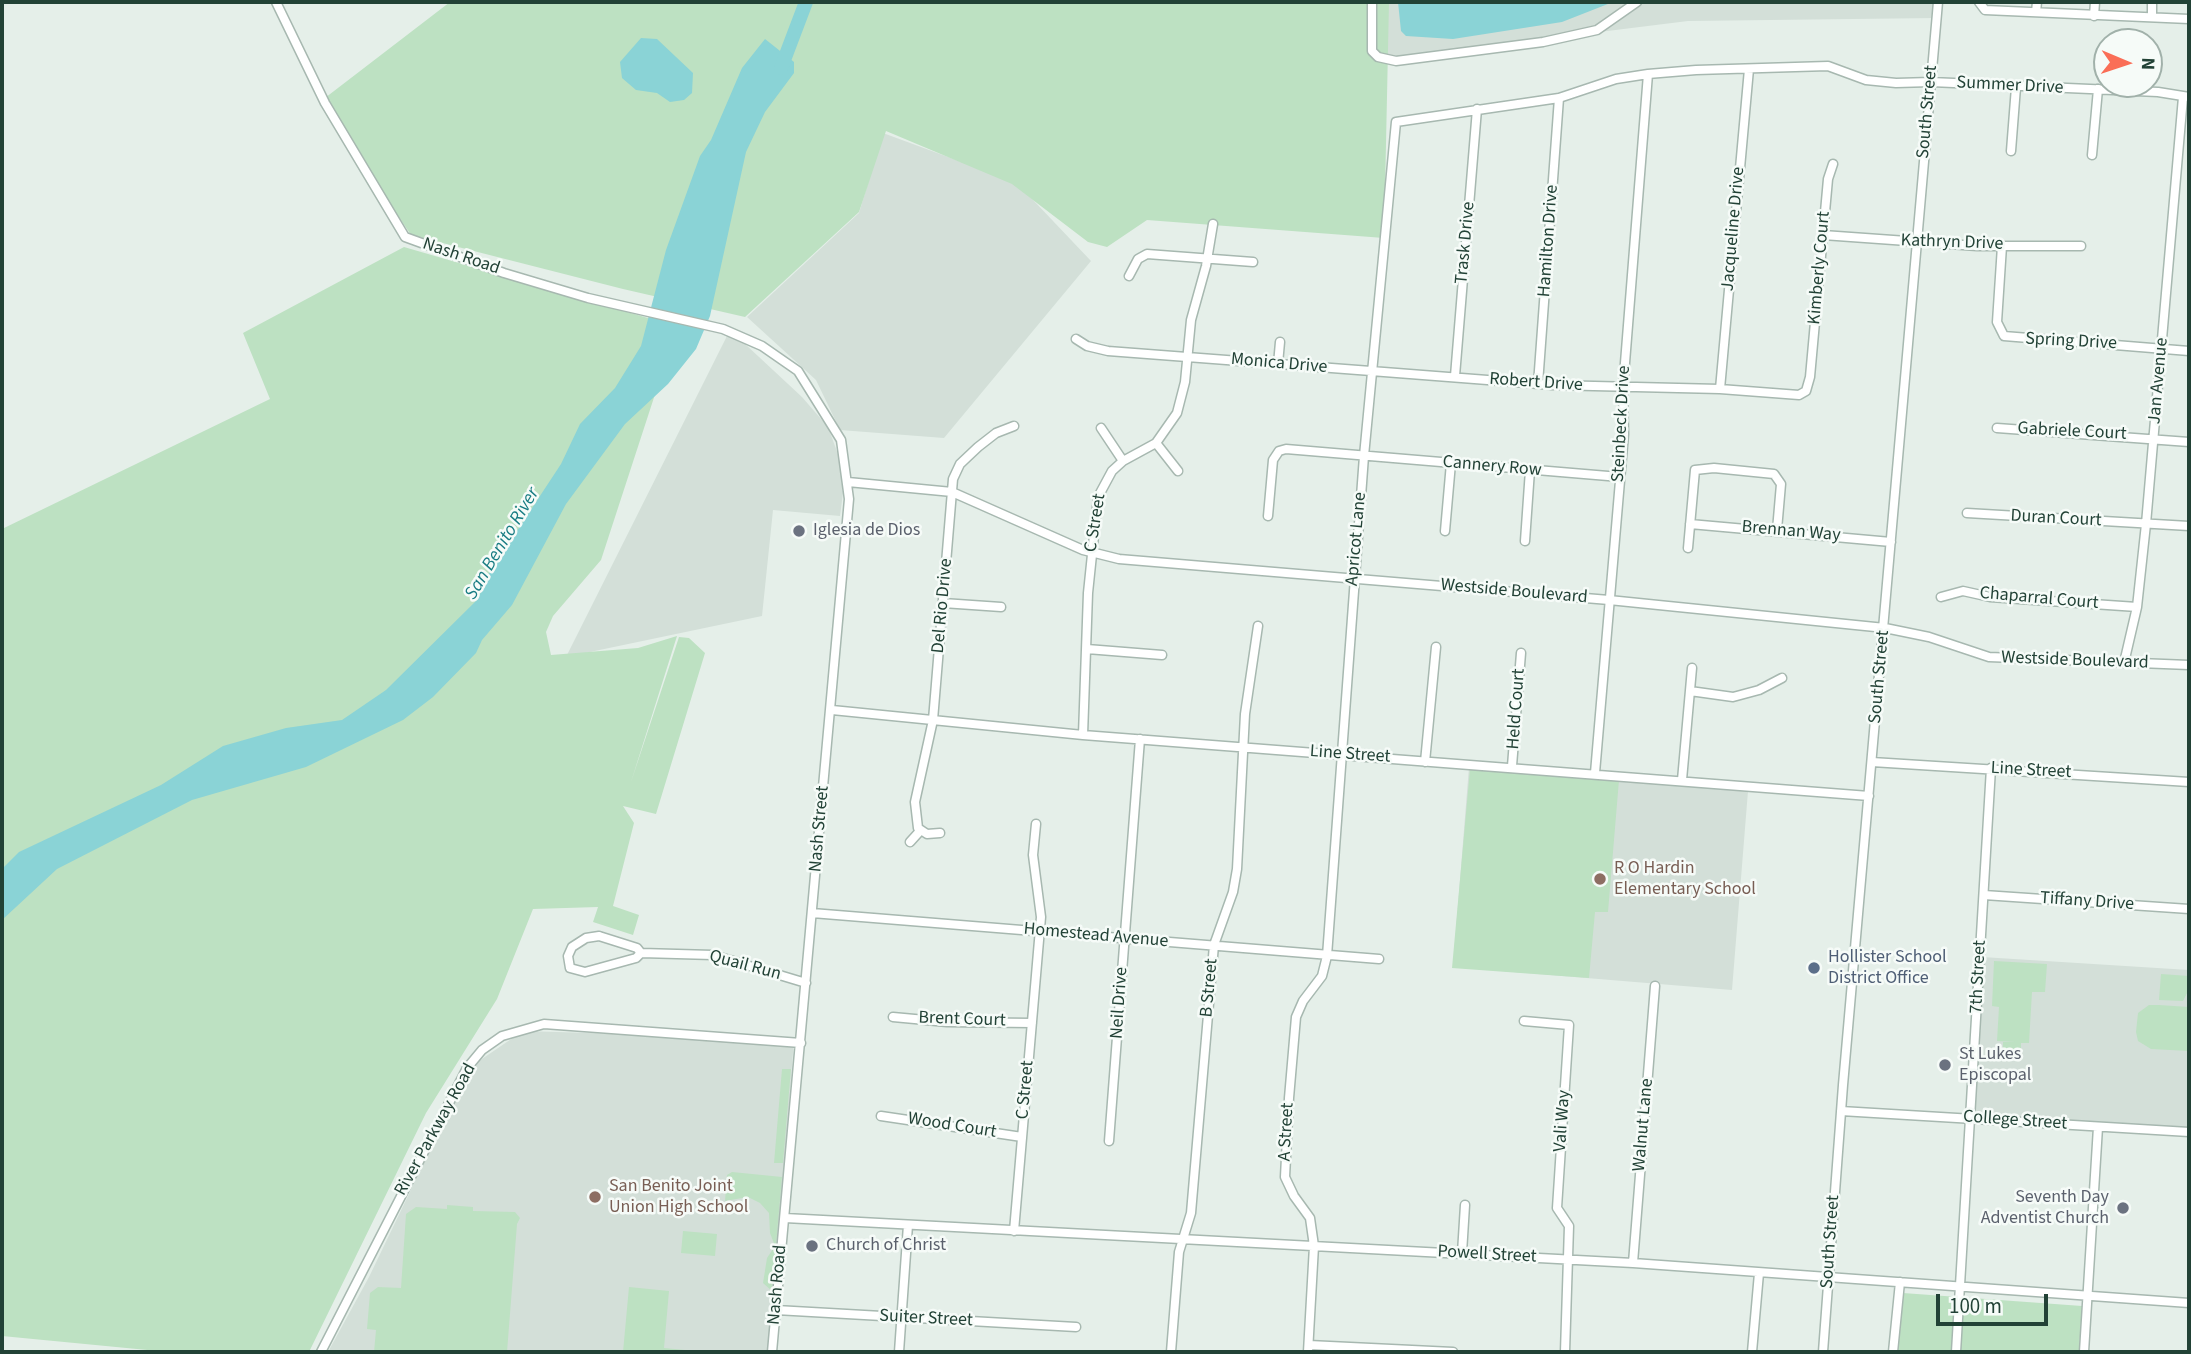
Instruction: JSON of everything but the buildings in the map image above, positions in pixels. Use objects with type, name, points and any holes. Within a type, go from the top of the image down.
[{"type":"street","name":"Nash Road","points":[[276,2],[325,103],[405,237],[497,270],[588,298],[737,334],[775,352],[798,371],[841,440]]},
{"type":"street","points":[[1372,2],[1371,48],[1378,57],[1396,61],[1543,42],[1597,30],[1637,2]]},
{"type":"street","name":"South Street","points":[[1824,1352],[1841,1111],[1938,2]]},
{"type":"street","points":[[1979,2],[1986,10],[2189,19]]},
{"type":"street","points":[[2036,12],[2037,2]]},
{"type":"street","points":[[2094,16],[2095,2]]},
{"type":"street","points":[[2152,2],[2152,17]]},
{"type":"street","name":"Summer Drive","points":[[1396,122],[1559,99],[1616,79],[1648,74],[1749,69],[1828,66],[1866,80],[1896,83],[2093,89]]},
{"type":"street","name":"Jacqueline Drive","points":[[1720,389],[1749,69]]},
{"type":"street","name":"Steinbeck Drive","points":[[1595,774],[1620,477],[1623,388],[1648,74]]},
{"type":"street","points":[[2011,152],[2016,87]]},
{"type":"street","name":"Summer Drive","points":[[2163,93],[2186,97]]},
{"type":"street","name":"Jan Avenue","points":[[2124,663],[2137,607],[2186,97]]},
{"type":"street","points":[[2092,155],[2097,98]]},
{"type":"street","name":"Hamilton Drive","points":[[1538,384],[1559,99]]},
{"type":"street","name":"Trask Drive","points":[[1455,376],[1477,109]]},
{"type":"street","name":"Apricot Lane","points":[[1327,956],[1371,371],[1396,122]]},
{"type":"street","name":"Kimberly Court","points":[[1811,373],[1828,179],[1833,164]]},
{"type":"street","name":"C Street","points":[[1083,735],[1091,552],[1100,490],[1123,461],[1157,443],[1177,413],[1191,320],[1208,258],[1213,224]]},
{"type":"street","name":"Kathryn Drive","points":[[1824,235],[2002,246],[2081,246]]},
{"type":"street","name":"Spring Drive","points":[[2002,246],[1997,322],[2004,336],[2189,351]]},
{"type":"street","points":[[1129,276],[1138,259],[1147,254],[1253,262]]},
{"type":"street","name":"Monica Drive","points":[[1076,339],[1098,349],[1371,371]]},
{"type":"street","points":[[1278,364],[1280,342]]},
{"type":"street","name":"Robert Drive","points":[[1371,371],[1538,384],[1720,389],[1799,395],[1808,387],[1811,373]]},
{"type":"street","name":"Del Rio Drive","points":[[920,831],[915,820],[915,802],[933,720],[952,492],[960,464],[996,433],[1014,426]]},
{"type":"street","points":[[1101,428],[1123,461]]},
{"type":"street","name":"Gabriele Court","points":[[1997,428],[2154,437],[2189,442]]},
{"type":"street","name":"Nash Street","points":[[785,1218],[832,710],[848,482],[841,440]]},
{"type":"street","points":[[1157,443],[1178,471]]},
{"type":"street","name":"Cannery Row","points":[[1268,516],[1273,460],[1279,451],[1286,449],[1620,477]]},
{"type":"street","points":[[1445,531],[1451,463]]},
{"type":"street","points":[[1688,548],[1695,470],[1714,468],[1774,474],[1781,484],[1777,530]]},
{"type":"street","points":[[1525,541],[1530,470]]},
{"type":"street","name":"Westside Boulevard","points":[[848,482],[952,492],[1091,552],[1119,559],[1609,600],[1885,628],[1929,637],[1989,657],[2189,665]]},
{"type":"street","name":"Duran Court","points":[[1967,513],[2189,526]]},
{"type":"street","name":"Brennan Way","points":[[1690,524],[1891,542]]},
{"type":"street","name":"Chaparral Court","points":[[1941,597],[1963,591],[1990,597],[2137,607]]},
{"type":"street","points":[[943,603],[1001,607]]},
{"type":"street","name":"B Street","points":[[1171,1352],[1179,1252],[1191,1213],[1214,945],[1233,892],[1243,747],[1258,626]]},
{"type":"street","points":[[1425,762],[1436,647]]},
{"type":"street","points":[[1087,649],[1162,655]]},
{"type":"street","name":"Held Court","points":[[1512,766],[1521,653]]},
{"type":"street","points":[[1682,780],[1692,668]]},
{"type":"street","points":[[1690,691],[1733,697],[1759,690],[1782,678]]},
{"type":"street","name":"Line Street","points":[[832,710],[1083,735],[1425,762],[1512,766],[1869,796]]},
{"type":"street","name":"Neil Drive","points":[[1109,1141],[1140,739]]},
{"type":"street","name":"Line Street","points":[[1872,762],[2189,782]]},
{"type":"street","name":"7th Street","points":[[1956,1352],[1991,768]]},
{"type":"street","name":"C Street","points":[[1014,1231],[1041,931],[1041,906],[1033,855],[1036,824]]},
{"type":"street","points":[[910,842],[920,831],[927,834],[940,833]]},
{"type":"street","name":"Tiffany Drive","points":[[1984,895],[2189,909]]},
{"type":"street","name":"Homestead Avenue","points":[[812,913],[1379,959]]},
{"type":"street","name":"Quail Run","points":[[641,953],[637,948],[617,940],[590,937],[572,947],[567,962],[573,970],[585,972],[636,957],[641,953],[713,956],[806,983]]},
{"type":"street","name":"A Street","points":[[1308,1349],[1314,1246],[1310,1218],[1286,1181],[1285,1159],[1296,1017],[1303,1001],[1322,976],[1327,956]]},
{"type":"street","name":"Walnut Lane","points":[[1633,1263],[1655,986]]},
{"type":"street","name":"Brent Court","points":[[893,1017],[947,1023],[1032,1023]]},
{"type":"street","name":"Vali Way","points":[[1524,1021],[1569,1025],[1557,1208],[1569,1226],[1570,1260]]},
{"type":"street","name":"River Parkway Road","points":[[321,1352],[467,1068],[482,1050],[502,1036],[544,1024],[801,1043]]},
{"type":"street","name":"College Street","points":[[1841,1111],[2189,1132]]},
{"type":"street","name":"Wood Court","points":[[881,1116],[1022,1137]]},
{"type":"street","points":[[2084,1352],[2098,1127]]},
{"type":"street","points":[[1462,1253],[1465,1205]]},
{"type":"street","name":"Nash Road","points":[[772,1352],[785,1218]]},
{"type":"street","name":"Powell Street","points":[[785,1218],[1633,1263],[2189,1303]]},
{"type":"street","points":[[899,1352],[908,1225]]},
{"type":"street","points":[[1565,1352],[1570,1260]]},
{"type":"street","points":[[1752,1352],[1759,1273]]},
{"type":"street","points":[[1893,1352],[1900,1282]]},
{"type":"street","name":"Suiter Street","points":[[776,1310],[1076,1327]]},
{"type":"street","points":[[1308,1349],[1453,1352]]},
{"type":"shaded area","points":[[1374,2],[1938,2],[1936,18],[1688,21],[1374,60]]},
{"type":"shaded area","points":[[883,133],[1016,182],[1091,261],[944,438],[840,430],[816,380],[747,317],[859,213]]},
{"type":"shaded area","points":[[730,330],[802,397],[828,427],[839,457],[843,493],[840,516],[773,510],[762,616],[566,657]]},
{"type":"shaded area","name":"R O Hardin Elementary School","points":[[1469,767],[1748,791],[1732,990],[1453,967]]},
{"type":"shaded area","points":[[1982,957],[2189,970],[2189,1130],[1974,1117]]},
{"type":"shaded area","name":"San Benito Joint Union High School","points":[[523,1031],[794,1039],[770,1352],[328,1352],[369,1277],[446,1117],[479,1061]]},
{"type":"green space","points":[[450,2],[1389,2],[1384,238],[1147,220],[1107,247],[1088,242],[1012,184],[886,131],[859,212],[745,317],[623,289],[411,235],[321,101]]},
{"type":"green space","points":[[404,247],[696,332],[661,376],[601,560],[553,616],[546,632],[551,655],[638,648],[677,636],[631,782],[679,637],[689,638],[705,653],[656,814],[623,806],[634,823],[613,906],[639,915],[633,935],[593,922],[598,907],[533,909],[497,999],[426,1113],[309,1352],[168,1352],[2,1336],[2,529],[270,399],[243,333]]},
{"type":"green space","points":[[1470,769],[1619,780],[1608,912],[1595,912],[1589,978],[1452,968]]},
{"type":"green space","points":[[1994,961],[2047,964],[2045,992],[2032,992],[2029,1043],[2021,1043],[2021,1054],[2003,1053],[2003,1042],[2015,1042],[1997,1041],[1999,1007],[1992,1006]]},
{"type":"green space","points":[[2161,974],[2189,976],[2189,989],[2183,1001],[2159,1000]]},
{"type":"green space","points":[[2149,1005],[2189,1007],[2189,1051],[2151,1049],[2138,1041],[2138,1013]]},
{"type":"green space","points":[[782,1069],[791,1069],[783,1163],[774,1163]]},
{"type":"green space","points":[[732,1172],[782,1177],[772,1291],[763,1283],[767,1258],[775,1246],[770,1233],[769,1213],[760,1203],[748,1197],[725,1201],[727,1175]]},
{"type":"green space","points":[[447,1205],[473,1207],[473,1211],[515,1212],[520,1218],[517,1224],[507,1352],[374,1352],[376,1330],[367,1329],[370,1293],[378,1287],[401,1288],[406,1214],[416,1207],[447,1209]]},
{"type":"green space","points":[[683,1231],[717,1234],[715,1256],[681,1253]]},
{"type":"green space","points":[[629,1287],[669,1291],[664,1348],[706,1352],[623,1352]]},
{"type":"green space","points":[[1903,1293],[2082,1306],[2079,1352],[1897,1352]]},
{"type":"water","points":[[1398,2],[1613,2],[1562,22],[1453,39],[1406,36],[1401,31]]},
{"type":"water","points":[[641,38],[657,39],[693,73],[692,93],[684,100],[670,102],[657,93],[636,90],[622,78],[620,62]]},
{"type":"water","points":[[765,39],[794,62],[794,73],[765,112],[746,152],[710,316],[696,349],[668,384],[625,424],[566,504],[512,605],[482,640],[476,653],[433,697],[403,720],[306,767],[192,800],[57,869],[2,920],[2,869],[19,852],[161,785],[223,746],[286,728],[342,720],[386,690],[478,599],[488,575],[561,464],[580,424],[615,388],[641,346],[666,250],[700,156],[711,140],[742,68]]},
{"type":"waterway","name":"San Benito River","points":[[781,68],[806,2]]},
{"type":"place","name":"Iglesia de Dios","points":[[799,531]]},
{"type":"place","name":"R O Hardin Elementary School","points":[[1600,879]]},
{"type":"place","name":"Hollister School District Office","points":[[1814,968]]},
{"type":"place","name":"St Lukes Episcopal","points":[[1945,1065]]},
{"type":"place","name":"San Benito Joint Union High School","points":[[595,1197]]},
{"type":"place","name":"Seventh Day Adventist Church","points":[[2123,1208]]},
{"type":"place","name":"Church of Christ","points":[[812,1246]]}]
